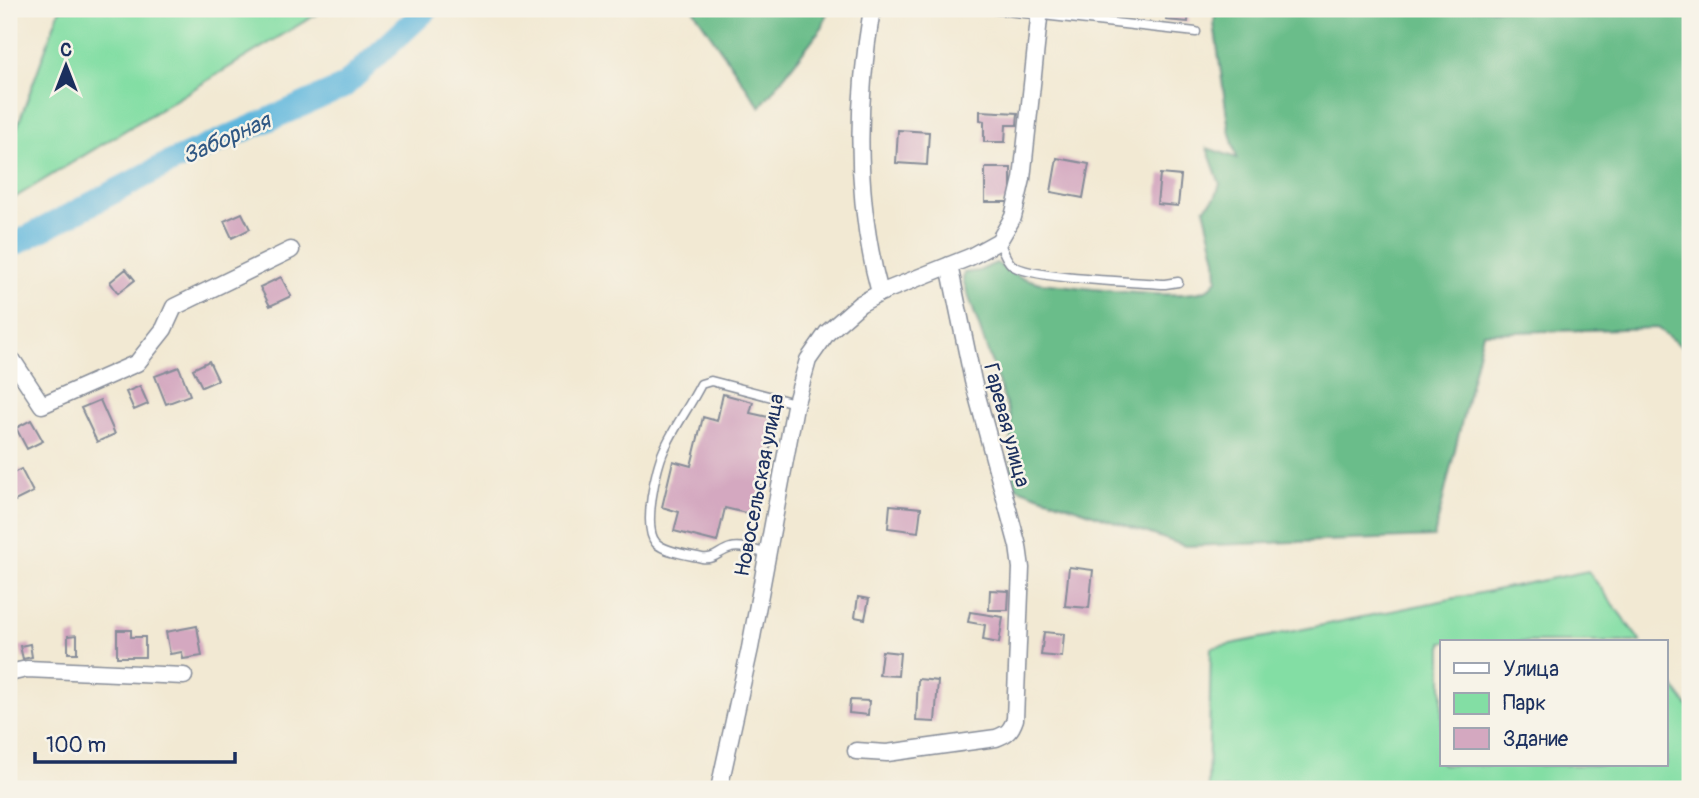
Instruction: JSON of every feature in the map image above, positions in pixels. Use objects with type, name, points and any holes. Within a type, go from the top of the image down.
[{"type":"street","points":[[872,9],[864,59],[861,173],[869,254],[880,293]]},
{"type":"street","points":[[949,265],[999,241],[1013,217],[1022,179],[1039,12]]},
{"type":"street","points":[[9,364],[13,361],[42,405],[137,363],[164,329],[174,307],[290,250]]},
{"type":"street","name":"Новосельская улица","points":[[719,789],[737,715],[795,403],[808,360],[816,345],[845,315],[880,293],[949,265]]},
{"type":"street","name":"Гаревая улица","points":[[856,751],[887,753],[996,738],[1007,734],[1015,719],[1021,598],[1019,557],[973,381],[949,265]]},
{"type":"street","points":[[9,673],[27,669],[184,676]]},
{"type":"lane","points":[[988,9],[1039,12],[1196,32]]},
{"type":"lane","points":[[999,241],[1007,259],[1014,266],[1031,272],[1164,284],[1178,282]]},
{"type":"lane","points":[[767,554],[736,547],[728,548],[718,556],[710,558],[671,550],[654,541],[650,533],[649,518],[663,453],[701,384],[711,381],[795,403]]},
{"type":"green space","points":[[60,9],[325,9],[9,201],[9,150]]},
{"type":"green space","points":[[693,9],[828,9],[823,26],[760,107]]},
{"type":"green space","points":[[1216,9],[1690,9],[1690,353],[1657,328],[1483,333],[1434,537],[1185,546],[1012,486],[1011,419],[963,280],[964,273],[979,271],[996,263],[1020,277],[1040,283],[1150,294],[1191,293],[1206,290],[1212,285],[1217,279],[1216,259],[1204,208],[1215,198],[1220,184],[1207,148],[1237,158],[1229,130],[1214,23]]},
{"type":"green space","points":[[1588,571],[1640,640],[1440,640],[1440,766],[1668,766],[1668,679],[1690,709],[1690,789],[1208,789],[1211,648]]},
{"type":"building","points":[[1167,9],[1189,9],[1188,22],[1166,20]]},
{"type":"building","points":[[980,111],[1018,113],[1017,125],[1006,125],[1005,142],[984,142],[984,121],[980,120]]},
{"type":"building","points":[[898,130],[929,132],[927,165],[896,163]]},
{"type":"building","points":[[1057,158],[1089,164],[1083,198],[1051,192]]},
{"type":"building","points":[[985,168],[1011,168],[1011,202],[985,202]]},
{"type":"building","points":[[1160,174],[1181,176],[1178,206],[1157,204]]},
{"type":"building","points":[[242,213],[250,229],[232,238],[224,221]]},
{"type":"building","points":[[126,269],[135,280],[118,293],[110,282]]},
{"type":"building","points":[[281,277],[291,296],[270,306],[260,287]]},
{"type":"building","points":[[209,361],[218,380],[202,387],[193,369]]},
{"type":"building","points":[[179,367],[190,395],[166,404],[155,376]]},
{"type":"building","points":[[140,386],[148,404],[134,410],[126,392]]},
{"type":"building","points":[[723,394],[753,402],[750,413],[777,419],[754,515],[725,508],[717,542],[674,531],[679,512],[662,507],[673,461],[691,466],[703,417],[717,421]]},
{"type":"building","points":[[100,400],[115,434],[97,442],[81,408]]},
{"type":"building","points":[[31,420],[43,441],[27,449],[16,428]]},
{"type":"building","points":[[21,469],[33,492],[9,504],[9,475]]},
{"type":"building","points":[[890,505],[921,508],[918,532],[888,528]]},
{"type":"building","points":[[1069,567],[1093,570],[1089,608],[1065,606]]},
{"type":"building","points":[[990,590],[1009,591],[1008,610],[989,610]]},
{"type":"building","points":[[858,597],[869,599],[865,619],[855,617]]},
{"type":"building","points":[[970,612],[1003,617],[999,643],[983,640],[985,625],[968,622]]},
{"type":"building","points":[[197,626],[202,656],[183,659],[182,652],[170,654],[166,632]]},
{"type":"building","points":[[117,630],[131,630],[131,637],[145,637],[145,657],[117,657]]},
{"type":"building","points":[[1044,632],[1064,634],[1062,657],[1041,655]]},
{"type":"building","points":[[77,635],[77,653],[68,653],[68,636]]},
{"type":"building","points":[[30,644],[32,657],[23,659],[20,646]]},
{"type":"building","points":[[882,651],[900,653],[898,676],[879,675]]},
{"type":"building","points":[[918,679],[938,681],[935,722],[916,721]]},
{"type":"building","points":[[850,700],[869,701],[868,715],[849,713]]},
{"type":"waterway","name":"Заборная","points":[[9,247],[167,164],[343,87],[427,9]]}]
